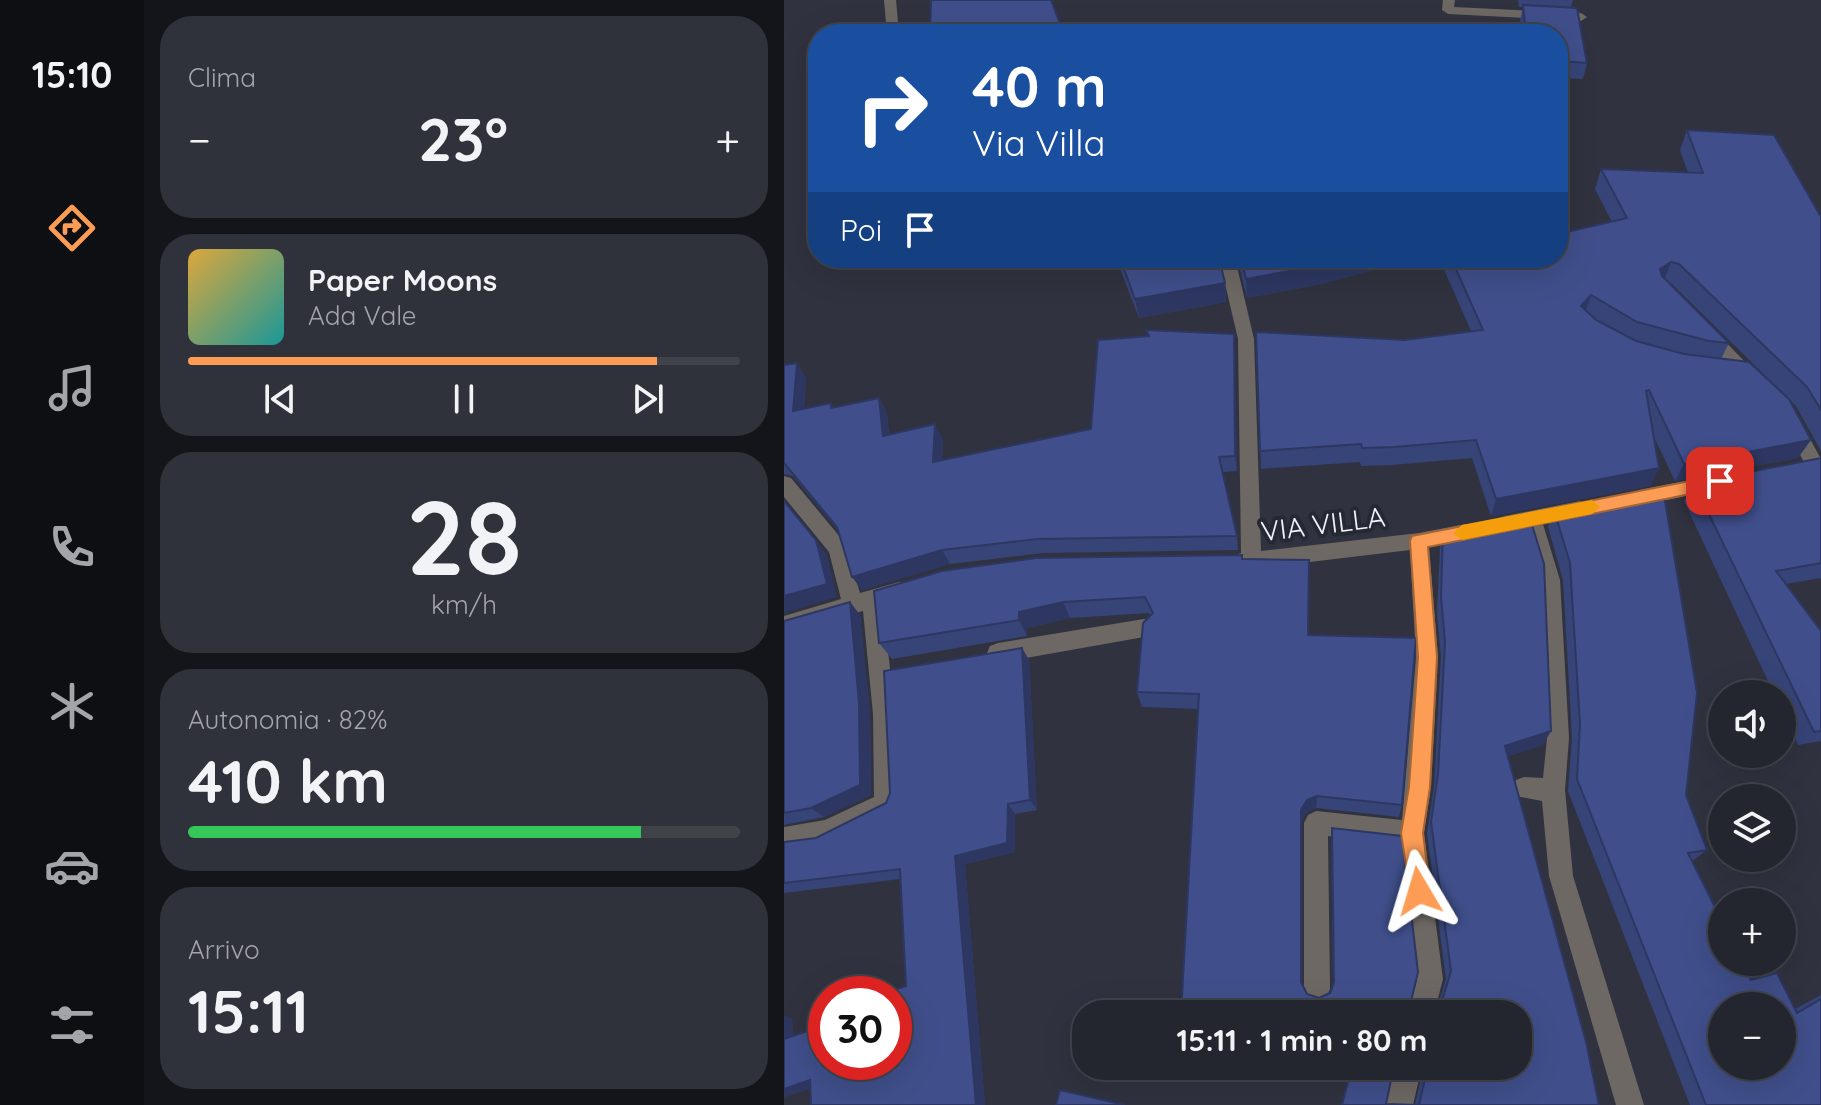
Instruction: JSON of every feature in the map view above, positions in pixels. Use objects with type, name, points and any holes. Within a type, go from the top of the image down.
[{"type":"street","points":[[890,0],[892,24]]},
{"type":"street","points":[[1449,0],[1448,10],[1581,17]]},
{"type":"street","points":[[1229,268],[1246,339],[1251,561]]},
{"type":"street","points":[[1694,320],[1750,377],[1714,370]]},
{"type":"street","points":[[1787,412],[1811,464]]},
{"type":"street","points":[[1626,500],[1736,478]]},
{"type":"street","points":[[784,483],[838,549],[863,602],[880,673],[886,803],[827,832],[784,839]]},
{"type":"street","name":"VIA VILLA","points":[[1219,562],[1419,541],[1595,506]]},
{"type":"street","points":[[1532,519],[1550,580],[1558,738],[1553,790],[1561,876],[1630,1105]]},
{"type":"street","points":[[1419,541],[1427,657],[1428,788],[1412,833],[1430,979],[1425,1000]]},
{"type":"street","points":[[784,625],[925,584]]},
{"type":"street","points":[[979,656],[1144,628]]},
{"type":"street","points":[[880,673],[908,668]]},
{"type":"street","points":[[1524,788],[1553,790]]},
{"type":"street","points":[[1317,989],[1316,823],[1412,833]]},
{"type":"street","points":[[1399,1105],[1405,1080]]},
{"type":"building","points":[[931,0],[1051,0],[1060,24],[930,24]]},
{"type":"building","points":[[1523,5],[1577,8],[1587,63],[1568,62],[1568,24],[1525,24]]},
{"type":"building","points":[[1687,130],[1774,135],[1821,217],[1821,410],[1807,387],[1679,264],[1671,262],[1660,269],[1662,276],[1729,343],[1709,341],[1637,322],[1591,295],[1581,306],[1596,320],[1636,341],[1684,354],[1749,362],[1789,399],[1811,440],[1684,464],[1649,390],[1646,391],[1659,468],[1496,499],[1476,440],[1394,447],[1362,448],[1361,444],[1260,451],[1256,332],[1404,340],[1483,330],[1455,268],[1568,268],[1568,232],[1627,218],[1601,169],[1703,173]]},
{"type":"building","points":[[1124,268],[1221,268],[1225,283],[1135,299]]},
{"type":"building","points":[[1243,268],[1305,268],[1246,279]]},
{"type":"building","points":[[1146,330],[1234,334],[1235,456],[1219,457],[1237,536],[1037,539],[942,550],[852,577],[837,527],[784,463],[784,365],[797,363],[793,411],[831,403],[831,408],[879,398],[883,436],[935,424],[933,462],[1091,429],[1098,340],[1149,336]]},
{"type":"building","points":[[1821,458],[1821,563],[1776,571],[1821,631],[1821,731],[1814,732],[1796,695],[1796,680],[1789,680],[1694,483]]},
{"type":"building","points":[[1663,489],[1697,693],[1686,795],[1707,850],[1688,853],[1708,893],[1708,976],[1749,976],[1751,980],[1778,976],[1786,992],[1708,992],[1708,1080],[1796,1080],[1796,1011],[1821,999],[1821,1105],[1706,1105],[1577,779],[1580,724],[1570,563],[1554,510]]},
{"type":"building","points":[[784,501],[816,540],[827,584],[784,596]]},
{"type":"building","points":[[1529,515],[1544,564],[1551,731],[1505,746],[1586,1042],[1599,1105],[1419,1105],[1425,1080],[1532,1080],[1532,1000],[1442,1000],[1451,971],[1431,822],[1438,774],[1445,642],[1441,597],[1443,531]]},
{"type":"building","points":[[1242,555],[1242,559],[1309,560],[1308,635],[1416,638],[1402,805],[1317,796],[1307,800],[1301,810],[1301,982],[1307,994],[1319,998],[1330,993],[1334,982],[1332,828],[1402,836],[1418,972],[1411,1000],[1182,1000],[1199,694],[1137,692],[1143,623],[1153,613],[1145,597],[1063,602],[1019,612],[1019,620],[879,643],[874,591],[942,571],[1036,558]]},
{"type":"building","points":[[850,602],[859,703],[860,785],[811,808],[784,813],[784,621]]},
{"type":"building","points":[[1022,648],[1030,800],[1008,804],[1007,843],[955,856],[976,1105],[811,1105],[810,1080],[912,1080],[912,976],[905,976],[900,869],[784,883],[784,842],[816,838],[886,803],[890,793],[884,671]]},
{"type":"building","points":[[808,1031],[810,1080],[784,1089],[784,1039]]},
{"type":"building","points":[[1348,1080],[1391,1080],[1386,1104],[1419,1105],[1342,1105]]},
{"type":"building","points":[[1060,1090],[1125,1105],[1056,1105]]},
{"type":"slow traffic","points":[[1462,533],[1592,507]]},
{"type":"route","points":[[1419,891],[1412,833],[1419,787],[1427,657],[1419,541],[1720,481]]}]
